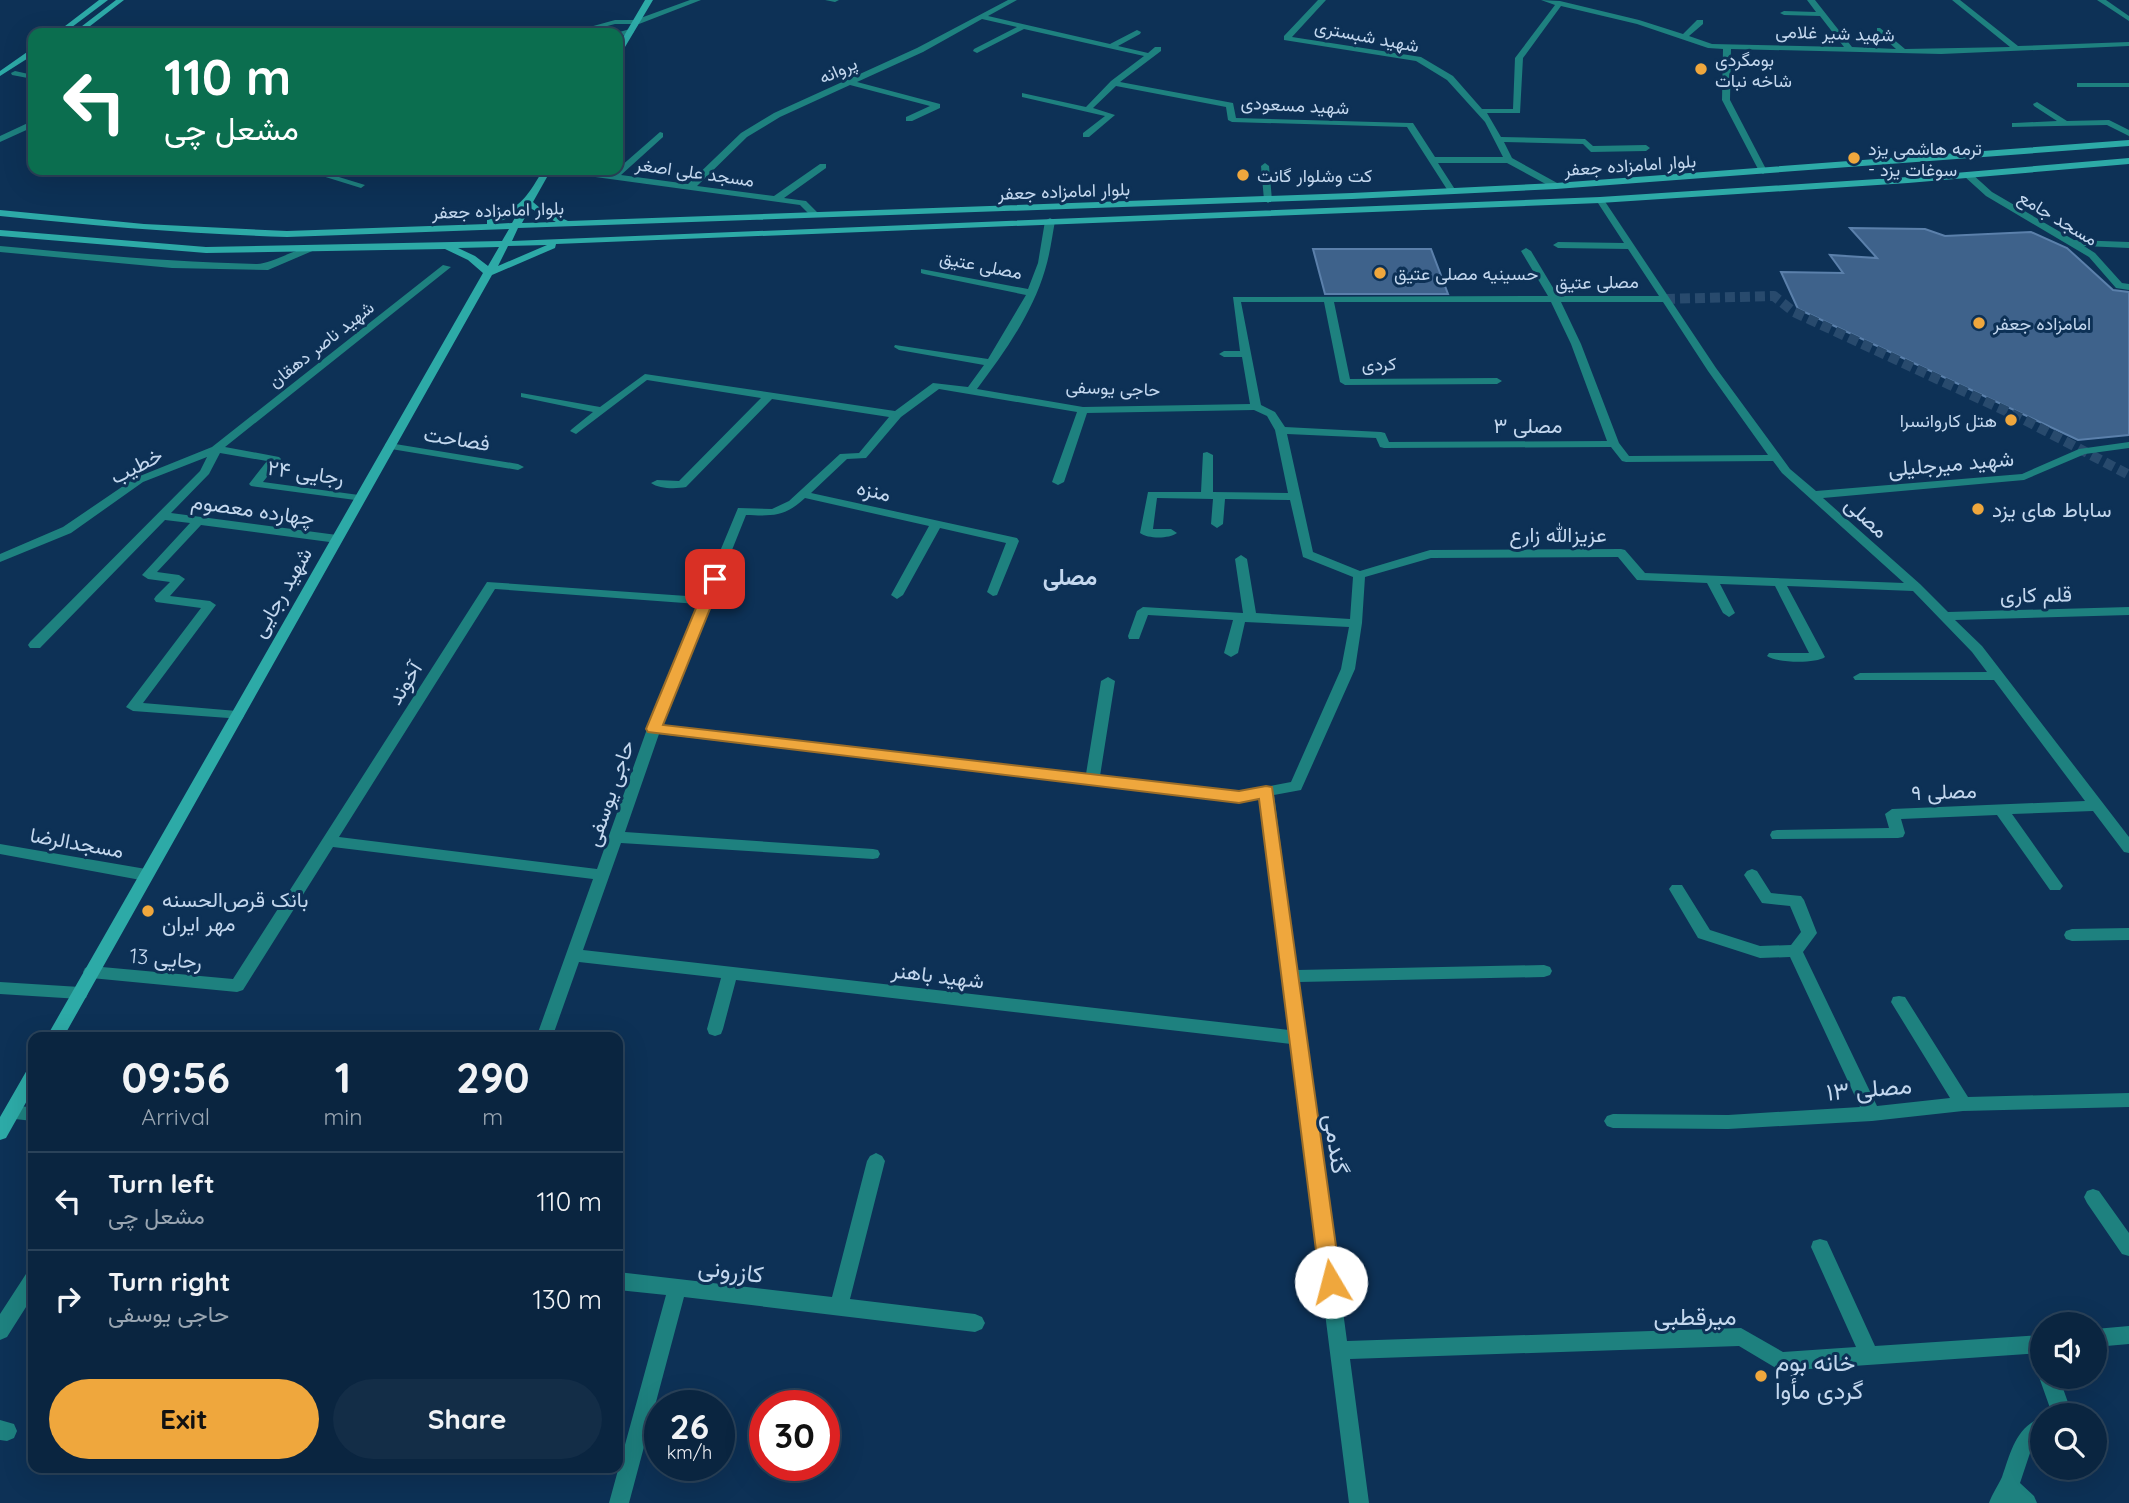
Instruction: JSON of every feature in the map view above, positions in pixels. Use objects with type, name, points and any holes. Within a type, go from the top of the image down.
[{"type":"main road","points":[[67,28],[104,0]]},
{"type":"main road","points":[[84,28],[120,0]]},
{"type":"main road","points":[[623,43],[649,0]]},
{"type":"main road","points":[[0,74],[28,55]]},
{"type":"main road","points":[[0,82],[28,65]]},
{"type":"main road","name":"بلوار امامزاده جعفر","points":[[0,213],[110,225],[228,233],[568,224],[1268,200],[1556,186],[2129,143]]},
{"type":"main road","name":"بلوار امامزاده جعفر","points":[[0,233],[95,243],[206,250],[504,244],[1600,200],[1968,175],[2129,161]]},
{"type":"main road","name":"شهید رجایی","points":[[57,1032],[513,225],[544,175]]},
{"type":"main road","points":[[1352,196],[1354,209]]},
{"type":"main road","points":[[471,227],[495,221],[528,202],[551,218],[568,224]]},
{"type":"main road","points":[[606,238],[593,235],[591,231],[596,225],[609,222]]},
{"type":"main road","points":[[427,246],[468,255],[481,263],[488,273],[529,254],[577,239]]},
{"type":"main road","points":[[0,1133],[28,1084]]},
{"type":"street","points":[[592,28],[615,22],[636,22],[698,0]]},
{"type":"street","points":[[829,0],[835,0]]},
{"type":"street","name":"شهید شبستری","points":[[1322,0],[1287,37],[1419,59],[1450,78],[1489,121],[1509,160]]},
{"type":"street","name":"شهید شیر غلامی","points":[[1545,0],[1642,19],[1711,46],[1903,51],[2129,44]]},
{"type":"street","points":[[1811,0],[1849,50]]},
{"type":"street","points":[[1956,0],[2017,49]]},
{"type":"street","points":[[2101,0],[2129,19]]},
{"type":"street","points":[[995,2],[1009,2]]},
{"type":"street","name":"پروانه","points":[[690,187],[744,135],[777,115],[920,50],[1009,2]]},
{"type":"street","points":[[1479,111],[1517,111],[1519,58],[1560,4]]},
{"type":"street","points":[[1784,13],[1822,14]]},
{"type":"street","points":[[981,17],[1147,55]]},
{"type":"street","points":[[1684,37],[1700,22]]},
{"type":"street","points":[[976,51],[1023,26]]},
{"type":"street","points":[[1881,30],[1903,51]]},
{"type":"street","points":[[623,33],[630,31]]},
{"type":"street","points":[[1111,47],[1137,32]]},
{"type":"street","points":[[1727,46],[1726,100],[1763,171]]},
{"type":"street","points":[[1088,109],[1114,83],[1158,49]]},
{"type":"street","points":[[15,73],[28,76]]},
{"type":"street","points":[[850,82],[937,106],[909,119]]},
{"type":"street","name":"شهید مسعودی","points":[[1114,83],[1230,105],[1232,120],[1410,125],[1452,191]]},
{"type":"street","points":[[2080,85],[2129,85]]},
{"type":"street","points":[[1025,95],[1111,114],[1086,135]]},
{"type":"street","points":[[2036,104],[2065,123]]},
{"type":"street","points":[[2015,125],[2109,122],[2129,134]]},
{"type":"street","points":[[0,138],[28,126]]},
{"type":"street","points":[[623,169],[660,135]]},
{"type":"street","points":[[1498,139],[1585,142],[1591,149],[1646,148]]},
{"type":"street","points":[[1432,160],[1509,160],[1556,186]]},
{"type":"street","points":[[776,199],[823,166]]},
{"type":"street","points":[[1265,166],[1268,200]]},
{"type":"street","points":[[325,175],[361,185]]},
{"type":"street","name":"مسجد علی اصغر","points":[[600,175],[803,203],[815,215]]},
{"type":"street","name":"مسجد جامع","points":[[1968,175],[1989,194],[2092,255],[2119,286],[2129,286]]},
{"type":"street","name":"مصلی","points":[[1600,200],[1665,299],[1786,471],[1916,587],[1977,649],[2129,848]]},
{"type":"street","points":[[971,390],[992,363],[1032,293],[1041,268],[1050,221]]},
{"type":"street","points":[[2071,243],[2129,245]]},
{"type":"street","points":[[1558,245],[1630,246]]},
{"type":"street","points":[[0,249],[172,265],[268,267],[312,249]]},
{"type":"street","points":[[1527,251],[1557,300],[1581,354],[1614,444]]},
{"type":"street","name":"شهید ناصر دهقان","points":[[216,449],[446,267]]},
{"type":"street","name":"مصلی عتیق","points":[[924,271],[1032,293]]},
{"type":"street","name":"مصلی عتیق","points":[[1247,354],[1236,299],[1665,299]]},
{"type":"street","name":"کردی","points":[[1328,299],[1345,382],[1497,381]]},
{"type":"street","points":[[899,347],[992,363]]},
{"type":"street","points":[[654,729],[1239,797],[1296,786],[1348,669],[1356,623],[1359,575],[1307,554],[1281,430],[1270,414],[1256,407],[1247,354],[1224,354]]},
{"type":"street","points":[[576,431],[645,377],[897,415]]},
{"type":"street","name":"حاجی یوسفی","points":[[546,1032],[654,729],[742,511],[774,513],[802,494],[844,456],[862,456],[897,415],[937,384],[1083,410],[1256,407]]},
{"type":"street","points":[[525,395],[602,411]]},
{"type":"street","points":[[657,483],[682,485],[769,396]]},
{"type":"street","points":[[1058,482],[1083,410]]},
{"type":"street","name":"مصلی ۳","points":[[1281,430],[1381,435],[1384,445],[1614,444],[1626,459],[1777,458]]},
{"type":"street","name":"شهید میرجلیلی","points":[[1813,495],[2024,477],[2082,451],[2129,445]]},
{"type":"street","name":"فصاحت","points":[[389,446],[518,467]]},
{"type":"street","points":[[35,645],[205,472],[216,449]]},
{"type":"street","name":"رجایی ۲۴","points":[[216,449],[275,459],[255,484],[359,499]]},
{"type":"street","name":"خطیب","points":[[0,558],[67,530],[139,480],[216,449]]},
{"type":"street","points":[[1207,455],[1217,524]]},
{"type":"street","name":"منزه","points":[[802,494],[1013,541],[993,592]]},
{"type":"street","points":[[1171,533],[1146,533],[1153,494],[1295,497]]},
{"type":"street","name":"چهارده معصوم","points":[[163,516],[337,539]]},
{"type":"street","points":[[198,521],[148,575],[178,579],[160,599],[210,605],[133,707],[237,716]]},
{"type":"street","points":[[897,595],[936,524]]},
{"type":"street","name":"عزیزالله زارع","points":[[1359,575],[1430,554],[1621,553],[1641,577],[1916,587]]},
{"type":"street","points":[[1231,653],[1245,619],[1241,558]]},
{"type":"street","points":[[1711,579],[1729,613]]},
{"type":"street","points":[[1774,656],[1818,657],[1779,582]]},
{"type":"street","name":"آخوند","points":[[237,986],[491,584],[706,601]]},
{"type":"street","points":[[1134,636],[1143,611],[1245,619],[1356,623]]},
{"type":"street","name":"قلم کاری","points":[[1944,616],[2129,611]]},
{"type":"street","points":[[1860,677],[1997,676]]},
{"type":"street","points":[[1092,781],[1108,681]]},
{"type":"street","name":"گندمی","points":[[1266,791],[1359,1503]]},
{"type":"street","name":"مصلی ۹","points":[[1777,835],[1898,833],[1892,814],[2095,806]]},
{"type":"street","points":[[2001,810],[2055,886]]},
{"type":"street","points":[[617,837],[873,854]]},
{"type":"street","points":[[328,841],[603,875]]},
{"type":"street","name":"مسجدالرضا","points":[[0,849],[146,875]]},
{"type":"street","points":[[1677,889],[1704,934],[1760,952],[1795,951],[1810,933],[1796,900],[1767,899],[1752,876]]},
{"type":"street","points":[[2072,935],[2129,934]]},
{"type":"street","points":[[1795,951],[1872,1114]]},
{"type":"street","name":"شهید باهنر","points":[[574,955],[1298,1038]]},
{"type":"street","points":[[1290,976],[1545,971]]},
{"type":"street","name":"رجایی 13","points":[[91,972],[237,986]]},
{"type":"street","points":[[715,1029],[730,973]]},
{"type":"street","points":[[0,988],[80,993]]},
{"type":"street","points":[[1899,1002],[1963,1104]]},
{"type":"street","name":"مصلی ۱۳","points":[[1613,1121],[1728,1122],[1872,1114],[1963,1104],[2129,1100]]},
{"type":"street","points":[[12,1113],[28,1114]]},
{"type":"street","points":[[839,1307],[876,1161]]},
{"type":"street","points":[[2093,1197],[2129,1248]]},
{"type":"street","points":[[1820,1247],[1870,1356]]},
{"type":"street","name":"کازرونی","points":[[623,1282],[975,1323]]},
{"type":"street","points":[[0,1331],[28,1288]]},
{"type":"street","points":[[619,1503],[677,1288]]},
{"type":"street","points":[[2107,1337],[2129,1335]]},
{"type":"street","name":"میرقطبی","points":[[1340,1350],[1741,1337],[1780,1362],[2030,1349]]},
{"type":"street","points":[[2027,1503],[2004,1494],[2023,1444],[2030,1438]]},
{"type":"building","name":"امامزاده جعفر","points":[[1850,228],[1925,229],[1945,236],[2031,232],[2067,248],[2113,290],[2129,292],[2129,435],[2078,440],[1798,309],[1781,272],[1843,273],[1830,255],[1877,258]]},
{"type":"building","name":"حسینیه مصلی عتیق","points":[[1313,249],[1431,249],[1448,294],[1325,294]]},
{"type":"tunnel","points":[[1665,299],[1774,296],[1794,312],[2023,419],[2129,475]]},
{"type":"place","name":"بومگردی شاخه نبات","points":[[1701,69]]},
{"type":"place","name":"ترمه هاشمی یزد - سوغات یزد","points":[[1854,158]]},
{"type":"place","name":"کت وشلوار گانت","points":[[1243,175]]},
{"type":"place","name":"حسینیه مصلی عتیق","points":[[1380,273]]},
{"type":"place","name":"امامزاده جعفر","points":[[1979,323]]},
{"type":"place","name":"هتل کاروانسرا","points":[[2011,420]]},
{"type":"place","name":"ساباط های یزد","points":[[1978,509]]},
{"type":"place","name":"بانک قرص‌الحسنه مهر ایران","points":[[148,911]]},
{"type":"place","name":"خانه بوم گردی مأوا","points":[[1761,1376]]},
{"type":"district","name":"مصلی","points":[[1070,576]]},
{"type":"route","points":[[715,579],[654,729],[1239,797],[1266,791],[1331,1282]]}]
